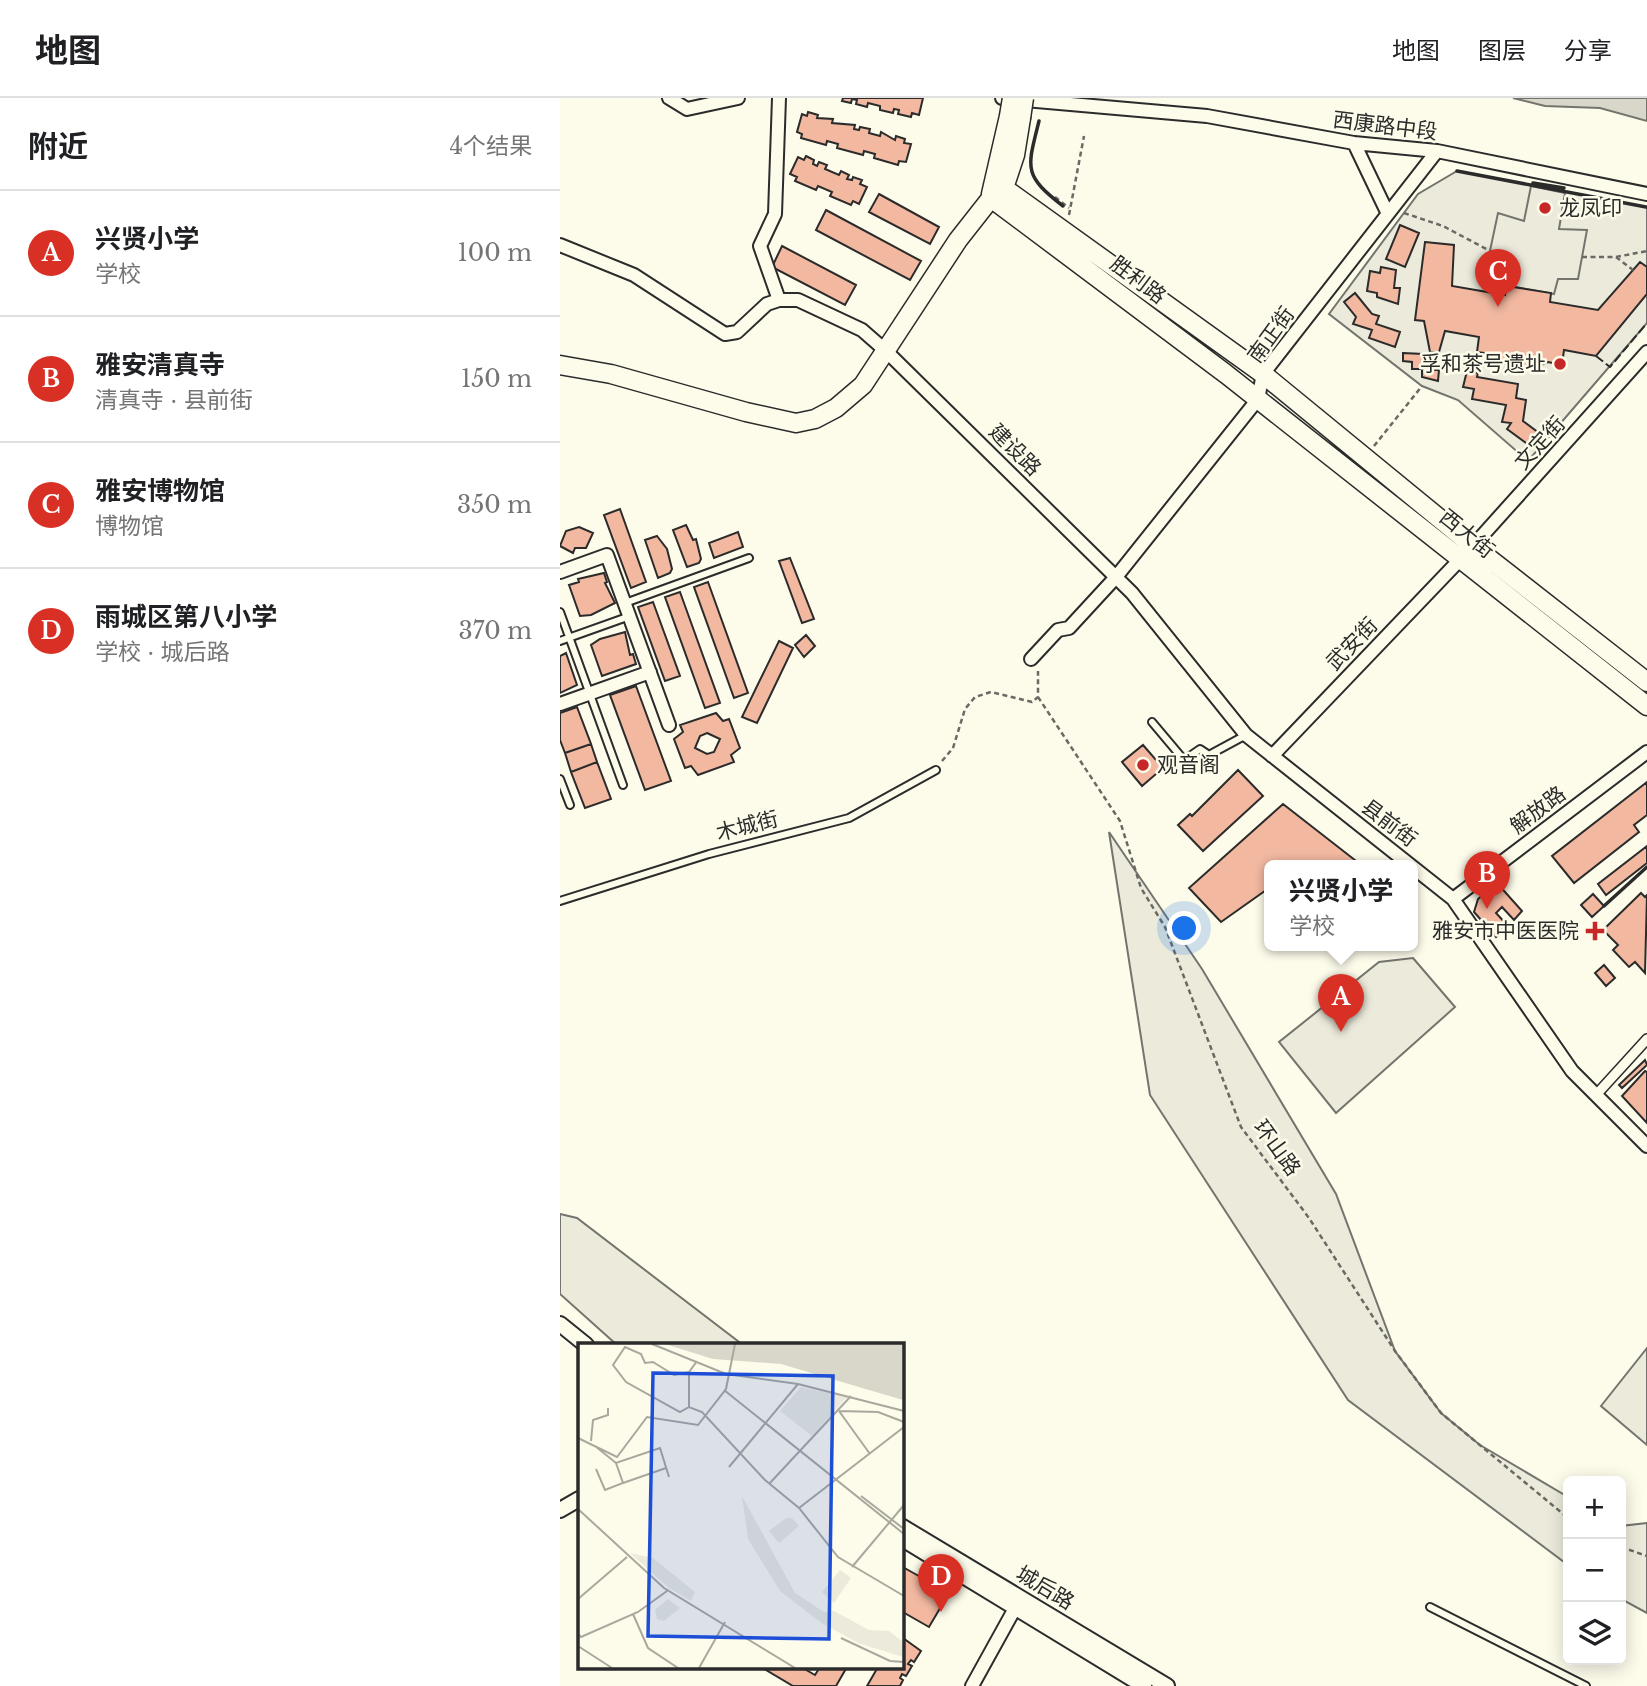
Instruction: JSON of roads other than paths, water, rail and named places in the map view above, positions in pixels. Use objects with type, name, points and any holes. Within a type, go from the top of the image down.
[{"type":"main road","points":[[560,365],[611,374],[746,412],[796,423],[816,419],[836,408],[863,385],[958,240],[996,190],[1015,155],[1020,107]]},
{"type":"main road","name":"胜利路","points":[[996,190],[1263,374]]},
{"type":"main road","name":"胜利路","points":[[996,190],[1258,399]]},
{"type":"main road","name":"西大街","points":[[1263,374],[1366,457],[1467,552],[1647,706]]},
{"type":"main road","name":"西大街","points":[[1258,399],[1647,682]]},
{"type":"street","points":[[669,98],[687,109],[737,98]]},
{"type":"street","points":[[560,245],[634,275],[725,334],[737,332],[767,304],[779,300],[760,246],[775,214],[779,98]]},
{"type":"street","name":"西康路中段","points":[[1002,98],[1020,107],[1141,108],[1194,114],[1354,143],[1437,151],[1647,194]]},
{"type":"street","points":[[1354,143],[1388,214]]},
{"type":"street","name":"南正街","points":[[1034,662],[1058,630],[1069,628],[1116,577],[1258,399],[1263,374],[1437,151]]},
{"type":"street","name":"建设路","points":[[779,300],[798,300],[862,330],[1116,577]]},
{"type":"street","name":"文定街","points":[[1467,552],[1647,352]]},
{"type":"street","name":"武安街","points":[[1272,755],[1467,552]]},
{"type":"street","points":[[560,572],[607,555],[669,725]]},
{"type":"street","name":"县前街","points":[[1116,577],[1246,735],[1404,860]]},
{"type":"street","points":[[560,704],[650,672]]},
{"type":"street","name":"解放路","points":[[1453,899],[1647,752]]},
{"type":"street","name":"县前街","points":[[1418,871],[1453,899],[1572,1071],[1647,1146]]},
{"type":"street","points":[[1596,1095],[1647,1039]]},
{"type":"street","points":[[560,1324],[584,1343]]},
{"type":"street","points":[[560,1510],[578,1500]]},
{"type":"street","name":"城后路","points":[[903,1527],[1144,1686]]},
{"type":"street","name":"城后路","points":[[903,1539],[1167,1686]]},
{"type":"street","points":[[972,1686],[1018,1602]]},
{"type":"lane","points":[[625,603],[749,558]]},
{"type":"lane","points":[[560,612],[623,785]]},
{"type":"lane","points":[[560,641],[629,616]]},
{"type":"lane","points":[[1152,722],[1184,760],[1200,749],[1209,755],[1246,735]]},
{"type":"lane","name":"木城街","points":[[560,901],[709,854],[849,818],[936,770]]},
{"type":"lane","points":[[560,779],[569,805]]},
{"type":"lane","points":[[1430,1607],[1586,1686]]},
{"type":"place","name":"龙凤印","points":[[1545,208]]},
{"type":"place","name":"雅安博物馆","points":[[1498,307]]},
{"type":"place","name":"孚和茶号遗址","points":[[1560,364]]},
{"type":"place","name":"观音阁","points":[[1143,765]]},
{"type":"place","name":"雅安清真寺","points":[[1487,909]]},
{"type":"place","name":"雅安市中医医院","points":[[1595,931]]},
{"type":"place","name":"兴贤小学","points":[[1341,1032]]},
{"type":"place","name":"雨城区第八小学","points":[[941,1612]]}]
